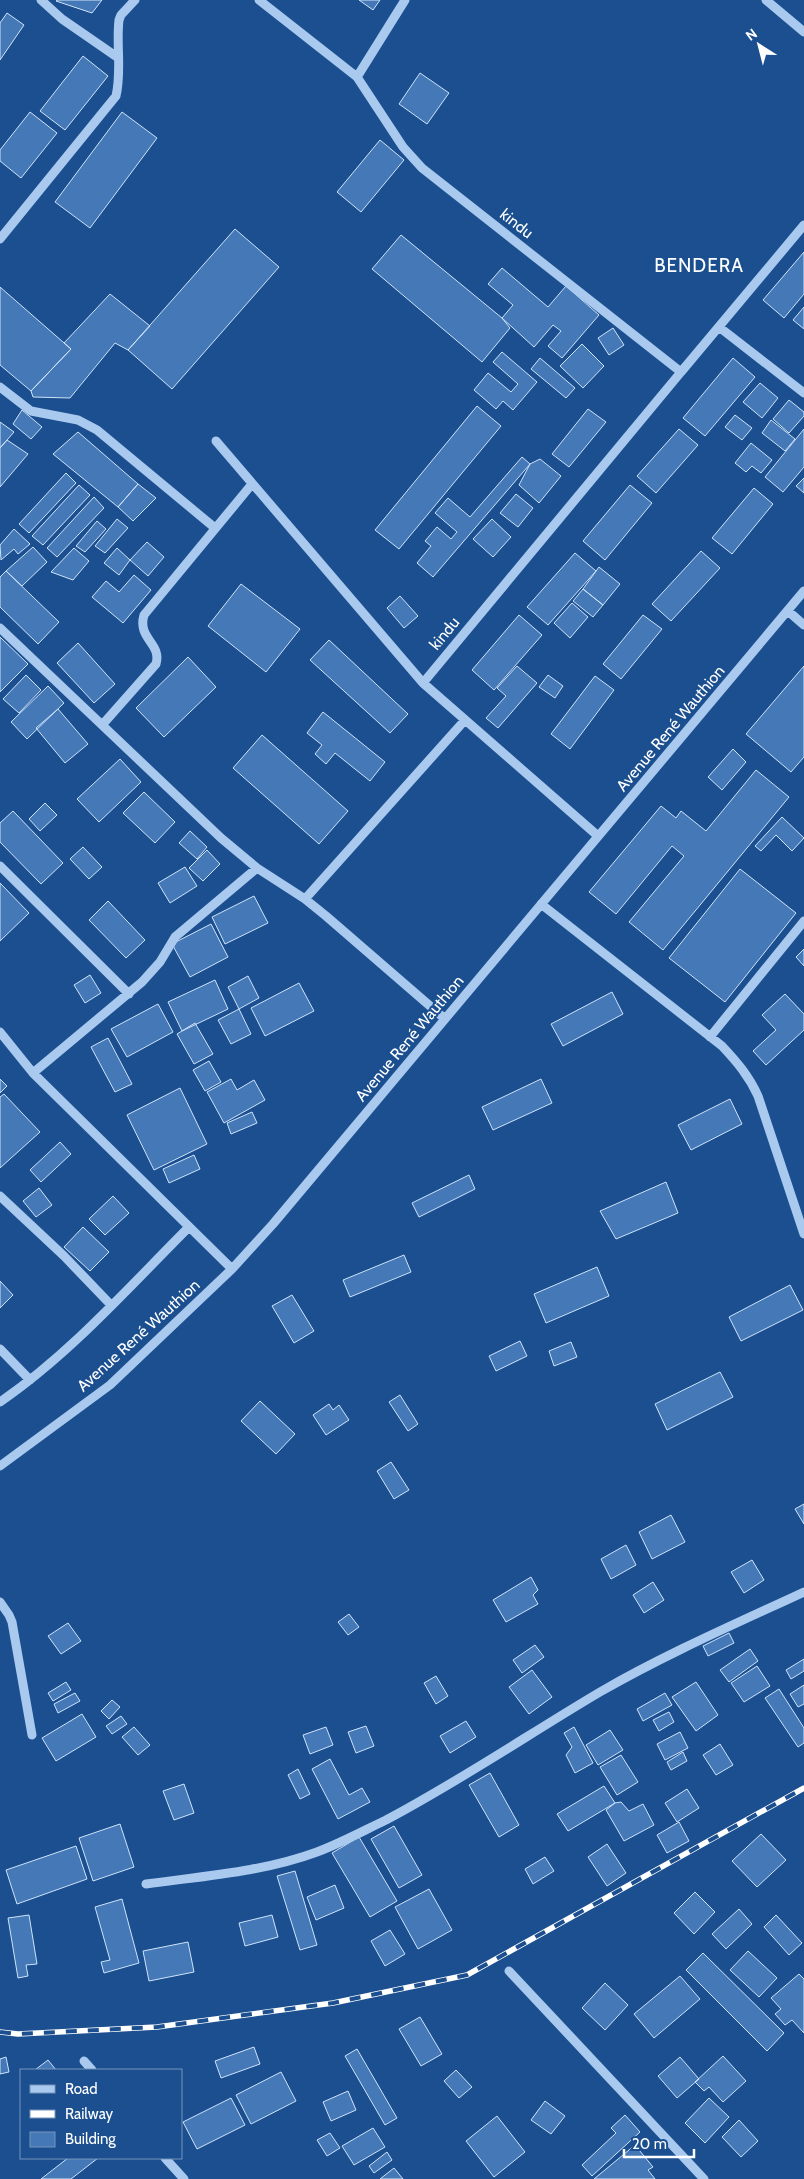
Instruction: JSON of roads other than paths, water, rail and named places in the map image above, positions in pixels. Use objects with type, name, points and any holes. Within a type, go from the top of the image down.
[{"type":"street","points":[[41,0],[62,19],[117,57]]},
{"type":"street","points":[[0,239],[116,96],[119,80],[117,57],[120,18],[135,0]]},
{"type":"street","name":"kindu","points":[[259,0],[357,76],[403,146],[422,168],[680,372]]},
{"type":"street","points":[[357,76],[405,0]]},
{"type":"street","points":[[766,0],[804,32]]},
{"type":"street","name":"kindu","points":[[423,683],[804,225]]},
{"type":"street","points":[[719,327],[804,394]]},
{"type":"street","points":[[0,387],[31,411],[78,420],[97,430],[216,528]]},
{"type":"street","points":[[216,441],[423,683],[598,836]]},
{"type":"street","points":[[103,724],[156,664],[157,652],[143,633],[142,622],[144,615],[252,484]]},
{"type":"street","name":"Avenue René Wauthion","points":[[0,1466],[110,1385],[232,1269],[273,1224],[804,591]]},
{"type":"street","points":[[788,611],[804,624]]},
{"type":"street","points":[[0,628],[221,838],[257,868],[305,899],[445,1019]]},
{"type":"street","points":[[305,899],[465,720]]},
{"type":"street","points":[[0,866],[129,994]]},
{"type":"street","points":[[33,1073],[129,994],[153,972],[174,937],[257,868]]},
{"type":"street","points":[[541,904],[710,1037],[738,1063],[750,1078],[758,1096],[804,1234]]},
{"type":"street","points":[[710,1037],[804,921]]},
{"type":"street","points":[[0,1032],[33,1073],[232,1269]]},
{"type":"street","points":[[0,1196],[64,1256],[110,1305]]},
{"type":"street","points":[[0,1402],[30,1380],[110,1305],[188,1227]]},
{"type":"street","points":[[0,1349],[30,1380]]},
{"type":"street","points":[[146,1884],[243,1870],[281,1862],[316,1853],[346,1840],[417,1804],[600,1692],[651,1664],[804,1592]]},
{"type":"street","points":[[0,1602],[12,1622],[32,1735]]},
{"type":"street","points":[[509,1970],[704,2179]]},
{"type":"street","points":[[84,2060],[91,2069]]},
{"type":"street","points":[[166,2159],[184,2179]]},
{"type":"railway","points":[[0,2032],[18,2034],[157,2027],[333,2003],[467,1975],[804,1788]]},
{"type":"district","name":"BENDERA","points":[[699,265]]}]
